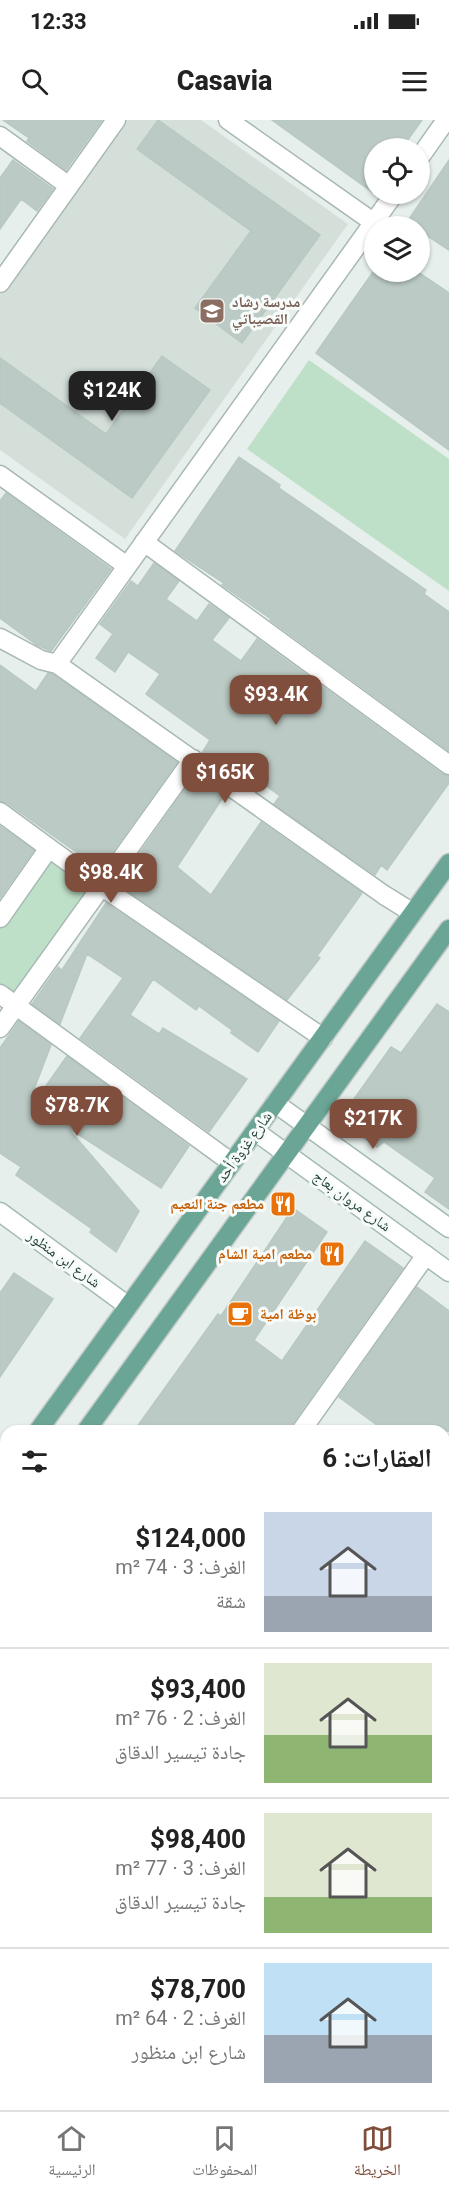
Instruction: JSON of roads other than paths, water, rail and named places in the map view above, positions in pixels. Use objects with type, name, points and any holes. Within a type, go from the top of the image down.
[{"type":"main road","name":"شارع غزوة أحد","points":[[42,1425],[449,863]]},
{"type":"main road","points":[[90,1425],[449,929]]},
{"type":"street","points":[[0,283],[116,120]]},
{"type":"street","points":[[430,142],[446,120]]},
{"type":"street","points":[[234,122],[365,216]]},
{"type":"street","points":[[0,136],[69,186]]},
{"type":"street","points":[[57,664],[364,235]]},
{"type":"street","points":[[0,475],[127,566]]},
{"type":"street","points":[[144,542],[449,765]]},
{"type":"street","points":[[0,638],[41,660],[57,664],[384,895],[413,913]]},
{"type":"street","points":[[0,1028],[193,759]]},
{"type":"street","points":[[0,812],[102,886],[323,1038]]},
{"type":"street","points":[[0,918],[49,848]]},
{"type":"street","points":[[0,994],[232,1163]]},
{"type":"street","points":[[275,1103],[449,1228]]},
{"type":"street","name":"شارع مروان بعاج","points":[[255,1131],[449,1272]]},
{"type":"street","name":"شارع ابن منظور","points":[[0,1212],[128,1306]]},
{"type":"street","points":[[305,1425],[426,1256]]},
{"type":"place","name":"مدرسة رشاد القصيباتي","points":[[212,311]]},
{"type":"place","name":"مطعم جنة النعيم","points":[[283,1204]]},
{"type":"place","name":"مطعم امية الشام","points":[[332,1254]]},
{"type":"place","name":"بوظة امية","points":[[240,1314]]}]
